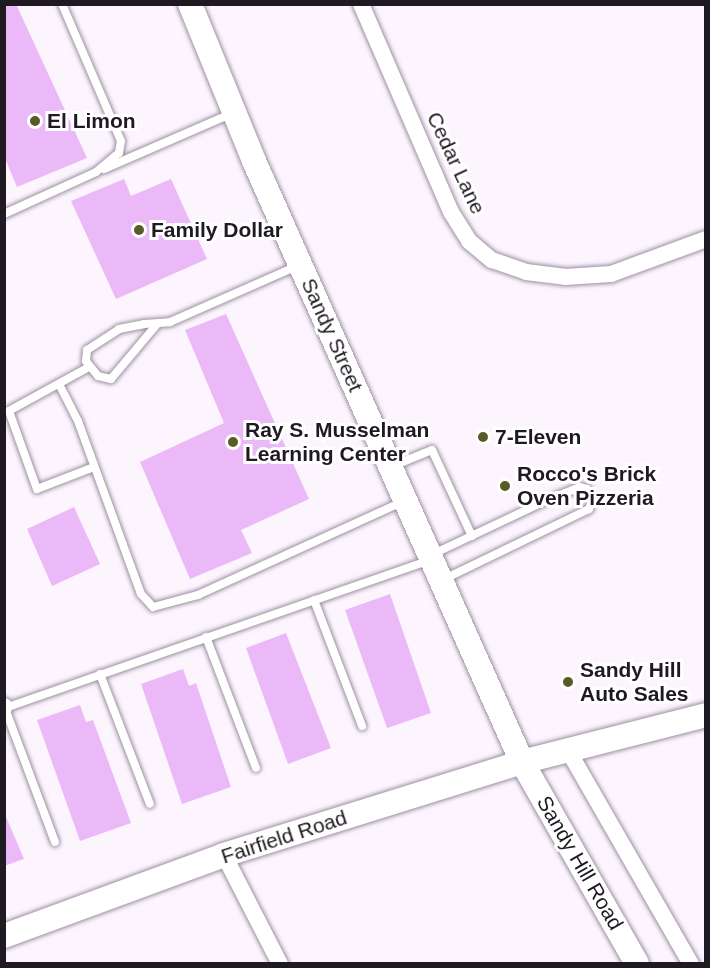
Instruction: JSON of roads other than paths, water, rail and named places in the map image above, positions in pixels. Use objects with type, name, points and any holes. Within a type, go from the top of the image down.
[{"type":"main road","name":"Sandy Street","points":[[190,4],[233,113],[522,762]]},
{"type":"main road","name":"Fairfield Road","points":[[4,936],[224,855],[522,762],[569,752],[705,715]]},
{"type":"main road","name":"Sandy Hill Road","points":[[522,762],[638,963]]},
{"type":"street","name":"Cedar Lane","points":[[361,4],[451,213],[469,241],[492,260],[526,272],[565,277],[611,274],[705,239]]},
{"type":"street","points":[[569,752],[691,963]]},
{"type":"street","points":[[224,855],[280,963]]},
{"type":"lane","points":[[62,4],[121,141],[119,153],[96,172]]},
{"type":"lane","points":[[4,214],[233,113]]},
{"type":"lane","points":[[89,367],[87,350],[97,341],[127,327],[158,323],[300,264]]},
{"type":"lane","points":[[89,367],[111,379],[158,323]]},
{"type":"lane","points":[[89,367],[9,411],[37,489],[94,467]]},
{"type":"lane","points":[[58,384],[78,421],[141,594],[153,607],[198,595],[405,500]]},
{"type":"lane","points":[[390,467],[432,450],[471,536]]},
{"type":"lane","points":[[55,842],[5,707],[314,600],[434,565],[589,509],[591,501],[587,489],[580,487],[471,536],[434,565]]},
{"type":"lane","points":[[314,600],[362,726]]},
{"type":"lane","points":[[206,638],[256,768]]},
{"type":"lane","points":[[100,674],[150,804]]},
{"type":"place","name":"El Limon","points":[[35,121]]},
{"type":"place","name":"Family Dollar","points":[[139,230]]},
{"type":"place","name":"7-Eleven","points":[[483,437]]},
{"type":"place","name":"Ray S. Musselman Learning Center","points":[[233,442]]},
{"type":"place","name":"Rocco's Brick Oven Pizzeria","points":[[505,486]]},
{"type":"place","name":"Sandy Hill Auto Sales","points":[[568,682]]}]
